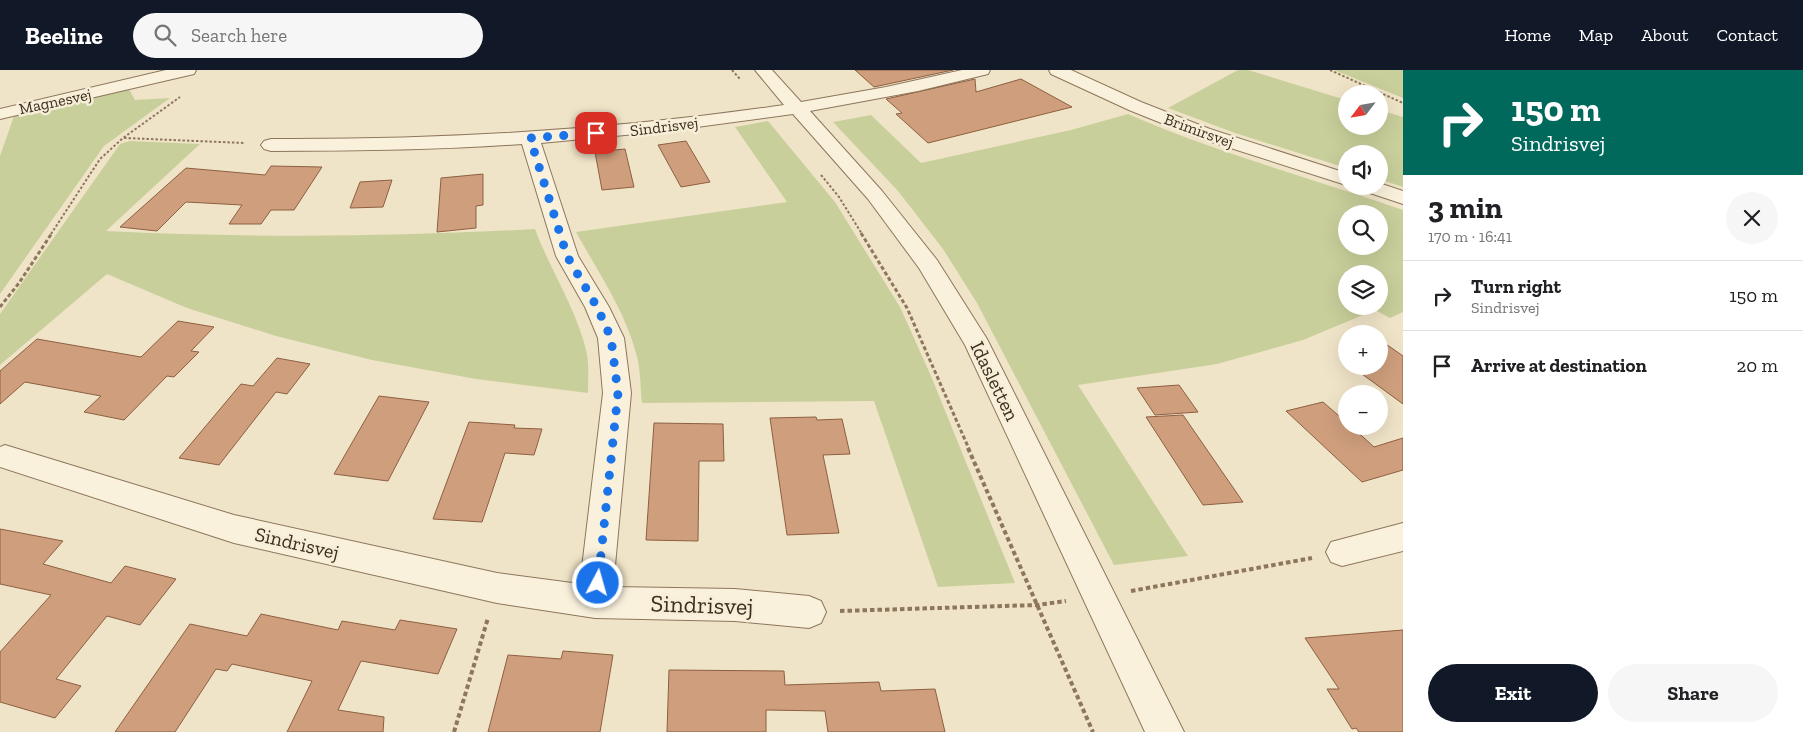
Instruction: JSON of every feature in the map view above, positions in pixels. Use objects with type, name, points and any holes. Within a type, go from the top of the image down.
[{"type":"street","name":"Magnesvej","points":[[107,70],[110,89]]},
{"type":"street","name":"Magnesvej","points":[[0,114],[188,70]]},
{"type":"street","name":"Idasletten","points":[[762,70],[875,195],[929,265],[978,345],[1165,732]]},
{"type":"street","points":[[798,108],[982,70]]},
{"type":"street","name":"Brimirsvej","points":[[1057,70],[1135,106],[1203,133],[1338,176]]},
{"type":"street","name":"Sindrisvej","points":[[271,144],[406,144],[530,138],[653,128],[798,108]]},
{"type":"street","points":[[530,138],[567,256],[597,307],[611,338],[618,393],[596,602]]},
{"type":"street","points":[[1388,193],[1403,198]]},
{"type":"street","name":"Sindrisvej","points":[[5,457],[234,529],[498,588],[596,602],[735,605],[809,612]]},
{"type":"street","points":[[1342,552],[1403,537]]},
{"type":"path","points":[[732,70],[768,113]]},
{"type":"path","points":[[1330,70],[1403,103]]},
{"type":"path","points":[[0,307],[20,283],[100,158],[185,91]]},
{"type":"path","points":[[123,138],[271,144]]},
{"type":"path","points":[[820,174],[839,197],[907,308],[1092,732]]},
{"type":"path","points":[[454,732],[498,588]]},
{"type":"green space","points":[[1238,70],[1248,70],[1338,98],[1338,135],[1388,135],[1388,113],[1403,117],[1403,187],[1388,182],[1388,145],[1338,145],[1338,165],[1235,133],[1168,108]]},
{"type":"green space","points":[[1334,70],[1403,70],[1403,98],[1388,92],[1388,85],[1371,85]]},
{"type":"green space","points":[[129,89],[135,100],[170,98],[104,146],[0,294],[0,156],[14,116]]},
{"type":"green space","points":[[1128,114],[1196,141],[1338,189],[1338,195],[1357,195],[1388,205],[1338,205],[1338,255],[1388,255],[1388,205],[1403,210],[1403,312],[1390,318],[1384,315],[1388,315],[1388,265],[1338,265],[1338,315],[1363,315],[1303,340],[1217,364],[1078,385],[1188,556],[1114,565],[977,303],[943,249],[898,191],[833,122],[871,115],[921,163],[1071,130]]},
{"type":"green space","points":[[768,121],[835,202],[900,307],[931,376],[1015,583],[938,587],[874,401],[642,403],[639,365],[625,321],[576,232],[787,202],[735,127]]},
{"type":"green space","points":[[130,141],[200,144],[106,231],[321,236],[535,229],[583,337],[588,359],[588,393],[476,379],[372,360],[276,336],[187,308],[107,274],[0,365],[0,314],[120,144]]},
{"type":"building","points":[[855,70],[953,70],[874,87]]},
{"type":"building","points":[[975,79],[976,92],[1021,79],[1072,107],[928,143],[896,114],[902,113],[886,99]]},
{"type":"building","points":[[686,141],[710,182],[681,187],[658,145]]},
{"type":"building","points":[[625,149],[634,187],[602,190],[595,152]]},
{"type":"building","points":[[271,166],[322,167],[294,210],[271,210],[261,224],[229,224],[242,205],[186,202],[157,231],[120,227],[186,168],[265,175]]},
{"type":"building","points":[[483,174],[483,205],[476,206],[476,228],[437,232],[441,178]]},
{"type":"building","points":[[392,180],[383,207],[350,208],[360,182]]},
{"type":"building","points":[[178,321],[214,327],[191,351],[199,352],[174,377],[167,376],[124,420],[84,412],[101,396],[25,382],[0,404],[0,371],[37,339],[141,357]]},
{"type":"building","points":[[1388,346],[1403,356],[1403,404],[1388,393],[1388,385],[1377,385],[1363,375],[1388,375]]},
{"type":"building","points":[[277,358],[310,364],[287,394],[276,392],[219,465],[179,458],[241,384],[253,386]]},
{"type":"building","points":[[1179,385],[1198,412],[1155,415],[1137,388]]},
{"type":"building","points":[[379,396],[429,402],[388,481],[334,474]]},
{"type":"building","points":[[1323,402],[1338,415],[1338,435],[1361,435],[1374,447],[1403,438],[1403,470],[1362,482],[1286,411]]},
{"type":"building","points":[[1183,415],[1243,502],[1203,505],[1146,417]]},
{"type":"building","points":[[816,417],[817,420],[842,419],[850,454],[823,455],[839,533],[787,535],[770,418]]},
{"type":"building","points":[[469,422],[515,425],[514,428],[542,429],[534,455],[505,453],[482,522],[433,519]]},
{"type":"building","points":[[654,423],[723,424],[724,461],[699,461],[698,541],[646,540]]},
{"type":"building","points":[[0,529],[63,541],[43,564],[111,583],[125,566],[176,579],[140,625],[107,616],[56,679],[81,686],[55,718],[0,702],[0,652],[51,595],[0,584]]},
{"type":"building","points":[[261,614],[338,630],[342,621],[395,630],[400,620],[457,629],[438,674],[361,661],[338,710],[384,717],[383,732],[287,732],[312,681],[232,664],[227,671],[216,669],[175,732],[115,732],[190,624],[247,636]]},
{"type":"building","points":[[1403,630],[1403,732],[1359,732],[1356,728],[1352,729],[1327,689],[1339,689],[1305,638]]},
{"type":"building","points":[[563,651],[613,655],[600,732],[488,732],[508,655],[561,659]]},
{"type":"building","points":[[669,670],[784,671],[785,685],[879,682],[881,691],[935,689],[945,732],[828,732],[825,711],[766,710],[766,732],[667,732]]},
{"type":"route","points":[[596,133],[530,138],[556,227],[567,256],[597,307],[611,338],[618,393],[598,583]]}]
